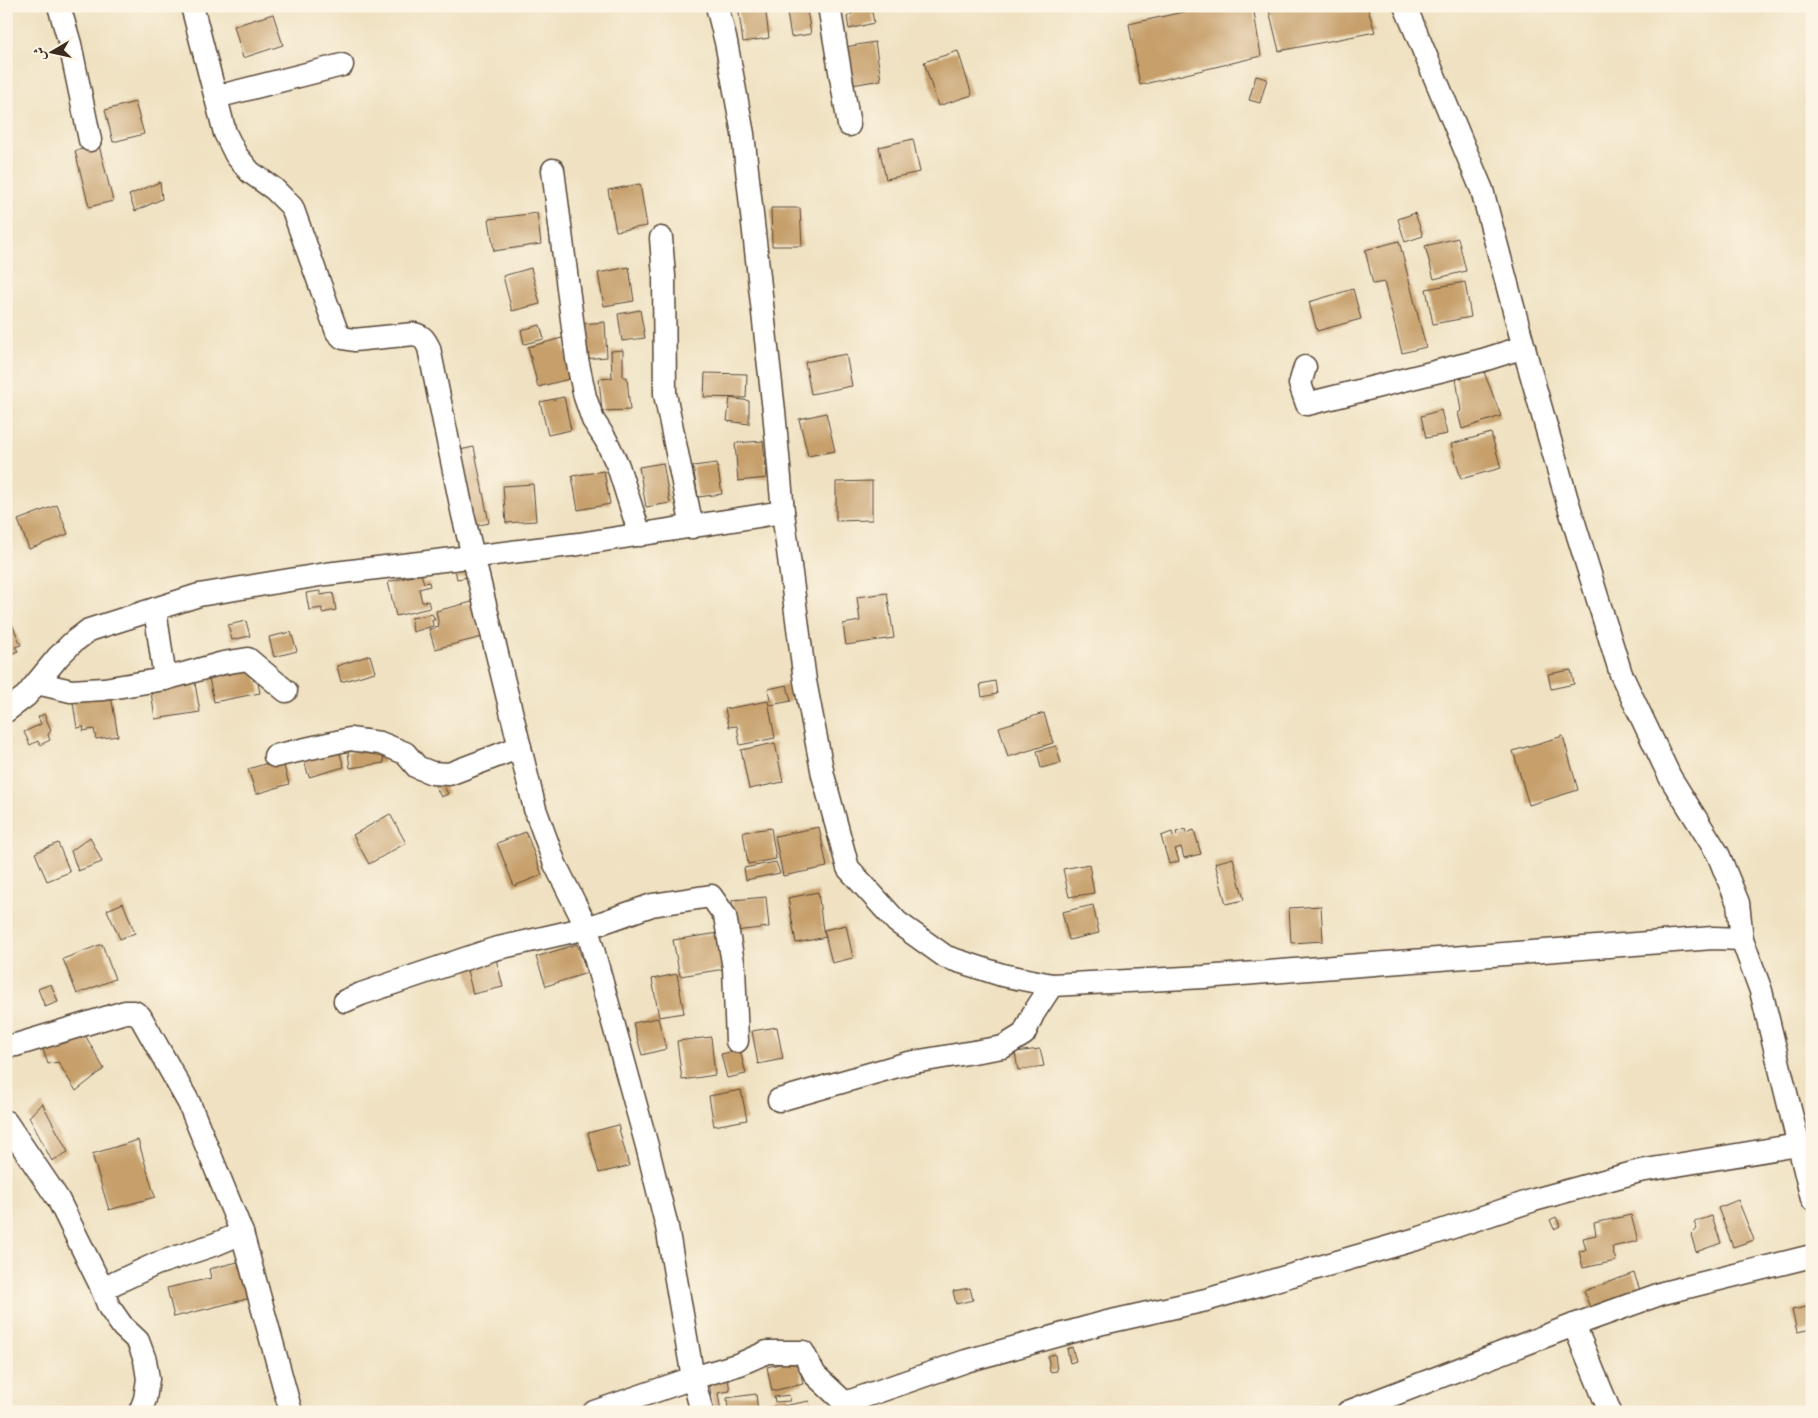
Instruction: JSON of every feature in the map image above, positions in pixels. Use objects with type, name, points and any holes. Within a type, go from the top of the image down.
[{"type":"street","points":[[59,6],[70,44],[90,140]]},
{"type":"street","points":[[192,6],[225,133],[236,155],[250,172],[274,189],[292,207],[337,332],[343,338],[354,340],[414,334],[420,335],[425,340],[433,366],[463,515],[535,809],[555,864],[587,928],[644,1136],[667,1227],[693,1378],[702,1412]]},
{"type":"street","points":[[717,6],[726,42],[743,134],[774,410],[783,512],[805,681],[823,775],[848,868],[897,922],[946,957],[1002,975],[1052,985],[1204,977],[1713,938],[1742,939]]},
{"type":"street","points":[[829,6],[849,126]]},
{"type":"street","points":[[1405,6],[1482,190],[1567,500],[1621,674],[1670,778],[1718,854],[1738,903],[1742,939],[1762,991],[1812,1198]]},
{"type":"street","points":[[216,97],[342,65]]},
{"type":"street","points":[[554,170],[577,358],[585,397],[593,420],[606,440],[618,466],[640,535]]},
{"type":"street","points":[[661,238],[664,276],[665,394],[692,527]]},
{"type":"street","points":[[1305,367],[1300,384],[1307,404],[1483,360],[1524,347]]},
{"type":"street","points":[[6,712],[26,696],[65,650],[89,630],[199,595],[326,574],[474,558],[640,535],[783,512]]},
{"type":"street","points":[[155,610],[165,678]]},
{"type":"street","points":[[37,683],[70,691],[104,689],[165,678],[248,659],[286,691]]},
{"type":"street","points":[[275,756],[350,739],[380,743],[405,753],[417,767],[432,772],[449,774],[520,747]]},
{"type":"street","points":[[345,1000],[494,949],[587,928],[652,906],[711,896],[725,916],[734,968],[737,1041]]},
{"type":"street","points":[[779,1100],[908,1063],[1003,1047],[1024,1034],[1033,1014],[1052,985]]},
{"type":"street","points":[[6,1046],[16,1045],[125,1012],[134,1012],[140,1016],[189,1103],[242,1234],[290,1412]]},
{"type":"street","points":[[6,1122],[58,1199],[109,1307],[123,1328],[138,1341],[145,1360],[148,1379],[146,1399],[140,1412]]},
{"type":"street","points":[[594,1412],[740,1364],[767,1352],[803,1352],[815,1375],[845,1403],[966,1361],[1103,1323],[1206,1300],[1420,1238],[1534,1200],[1640,1171],[1798,1145]]},
{"type":"street","points":[[102,1290],[156,1264],[242,1234]]},
{"type":"street","points":[[1348,1412],[1574,1324],[1663,1293],[1812,1256]]},
{"type":"street","points":[[1574,1324],[1610,1412]]},
{"type":"building","points":[[738,6],[765,6],[769,38],[743,42]]},
{"type":"building","points":[[852,6],[871,6],[874,23],[849,29],[847,17],[853,13]]},
{"type":"building","points":[[1210,6],[1253,6],[1261,56],[1140,85],[1129,24]]},
{"type":"building","points":[[1268,6],[1367,6],[1375,32],[1279,51]]},
{"type":"building","points":[[807,10],[811,34],[791,37],[787,13]]},
{"type":"building","points":[[273,14],[283,45],[243,58],[234,26]]},
{"type":"building","points":[[875,42],[881,80],[852,85],[845,47]]},
{"type":"building","points":[[958,51],[972,95],[938,106],[924,62]]},
{"type":"building","points":[[1256,76],[1267,79],[1260,103],[1249,100]]},
{"type":"building","points":[[135,102],[144,134],[113,142],[105,110]]},
{"type":"building","points":[[913,139],[920,172],[886,179],[879,147]]},
{"type":"building","points":[[99,145],[113,201],[89,207],[75,151]]},
{"type":"building","points":[[160,182],[162,199],[135,211],[129,195]]},
{"type":"building","points":[[640,184],[647,226],[616,231],[608,190]]},
{"type":"building","points":[[771,208],[800,208],[802,246],[772,246]]},
{"type":"building","points":[[537,213],[541,244],[494,251],[489,219]]},
{"type":"building","points":[[1415,213],[1423,236],[1405,242],[1398,219]]},
{"type":"building","points":[[1458,238],[1466,271],[1434,279],[1425,246]]},
{"type":"building","points":[[1399,241],[1426,347],[1402,353],[1384,282],[1373,284],[1365,250]]},
{"type":"building","points":[[629,267],[634,301],[604,306],[598,273]]},
{"type":"building","points":[[531,268],[540,304],[512,311],[503,276]]},
{"type":"building","points":[[1465,282],[1471,317],[1433,324],[1426,289]]},
{"type":"building","points":[[1353,289],[1361,319],[1317,331],[1309,302]]},
{"type":"building","points":[[640,310],[645,338],[622,341],[618,314]]},
{"type":"building","points":[[605,322],[607,357],[583,359],[581,324]]},
{"type":"building","points":[[540,325],[544,339],[524,344],[521,330]]},
{"type":"building","points":[[562,338],[573,378],[538,387],[528,347]]},
{"type":"building","points":[[623,350],[623,377],[627,377],[630,410],[602,411],[599,379],[612,378],[611,351]]},
{"type":"building","points":[[846,354],[852,386],[811,394],[805,362]]},
{"type":"building","points":[[1484,372],[1501,416],[1462,429],[1458,413],[1461,411],[1456,378]]},
{"type":"building","points":[[705,373],[747,374],[746,398],[704,397]]},
{"type":"building","points":[[564,397],[571,430],[548,435],[540,402]]},
{"type":"building","points":[[730,398],[749,401],[749,424],[727,421]]},
{"type":"building","points":[[1441,410],[1447,434],[1426,438],[1421,416]]},
{"type":"building","points":[[826,413],[835,451],[808,456],[799,419]]},
{"type":"building","points":[[1491,433],[1501,468],[1461,479],[1451,444]]},
{"type":"building","points":[[763,441],[767,478],[738,481],[735,443]]},
{"type":"building","points":[[474,447],[489,523],[470,527],[455,451]]},
{"type":"building","points":[[663,463],[670,503],[646,507],[639,467]]},
{"type":"building","points":[[717,463],[722,494],[698,497],[693,466]]},
{"type":"building","points":[[604,471],[610,504],[578,510],[572,476]]},
{"type":"building","points":[[872,481],[872,520],[836,521],[836,482]]},
{"type":"building","points":[[533,484],[536,521],[506,523],[503,486]]},
{"type":"building","points":[[57,505],[68,534],[29,549],[18,520]]},
{"type":"building","points":[[473,567],[474,576],[457,579],[455,570]]},
{"type":"building","points":[[421,574],[424,583],[429,582],[430,586],[419,589],[422,602],[428,601],[430,608],[396,616],[388,582]]},
{"type":"building","points":[[320,591],[320,595],[333,593],[336,610],[322,613],[322,608],[309,610],[306,593]]},
{"type":"building","points":[[887,593],[894,638],[846,645],[843,624],[860,621],[857,597]]},
{"type":"building","points":[[472,602],[482,637],[435,649],[429,629],[439,627],[436,611]]},
{"type":"building","points":[[432,614],[435,620],[432,620],[433,626],[413,632],[411,618]]},
{"type":"building","points":[[9,617],[21,645],[15,647],[18,651],[6,656],[6,619]]},
{"type":"building","points":[[246,621],[250,636],[232,640],[228,625]]},
{"type":"building","points":[[291,632],[297,651],[274,657],[269,637]]},
{"type":"building","points":[[370,655],[375,672],[341,682],[337,666]]},
{"type":"building","points":[[255,669],[260,693],[214,702],[209,678]]},
{"type":"building","points":[[1571,670],[1574,684],[1551,689],[1548,674]]},
{"type":"building","points":[[194,678],[200,712],[155,719],[150,685]]},
{"type":"building","points":[[995,681],[997,694],[982,697],[980,684]]},
{"type":"building","points":[[787,685],[791,701],[771,705],[768,689]]},
{"type":"building","points":[[110,690],[118,736],[96,739],[94,729],[83,731],[84,727],[77,728],[72,696]]},
{"type":"building","points":[[768,701],[775,738],[740,745],[737,726],[729,727],[725,709]]},
{"type":"building","points":[[1044,713],[1053,743],[1008,757],[999,727]]},
{"type":"building","points":[[44,714],[51,730],[48,735],[50,740],[40,745],[38,741],[30,745],[24,732],[41,724],[38,717]]},
{"type":"building","points":[[1563,736],[1578,790],[1529,805],[1513,751]]},
{"type":"building","points":[[775,743],[783,782],[749,789],[741,750]]},
{"type":"building","points":[[337,744],[344,767],[309,777],[302,754]]},
{"type":"building","points":[[1056,746],[1061,763],[1041,768],[1037,751]]},
{"type":"building","points":[[382,747],[384,763],[350,768],[348,752]]},
{"type":"building","points":[[282,759],[289,784],[256,794],[248,769]]},
{"type":"building","points":[[441,780],[448,794],[441,797],[434,783]]},
{"type":"building","points":[[390,814],[406,843],[369,864],[353,835]]},
{"type":"building","points":[[819,827],[827,867],[783,876],[775,836]]},
{"type":"building","points":[[771,828],[776,859],[748,864],[743,832]]},
{"type":"building","points":[[1185,829],[1186,833],[1194,830],[1201,854],[1184,858],[1181,847],[1175,849],[1179,861],[1169,864],[1161,836],[1172,832],[1173,836],[1177,835],[1176,832]]},
{"type":"building","points":[[526,832],[542,875],[514,886],[497,843]]},
{"type":"building","points":[[90,837],[102,862],[78,871],[71,851]]},
{"type":"building","points":[[58,843],[70,872],[47,881],[35,853]]},
{"type":"building","points":[[1233,858],[1244,900],[1226,904],[1215,863]]},
{"type":"building","points":[[776,862],[780,873],[746,880],[744,868]]},
{"type":"building","points":[[1089,864],[1094,893],[1069,897],[1063,869]]},
{"type":"building","points":[[818,892],[823,930],[826,937],[796,943],[788,898]]},
{"type":"building","points":[[766,897],[769,927],[735,931],[732,900]]},
{"type":"building","points":[[123,903],[135,933],[120,939],[107,910]]},
{"type":"building","points":[[1093,905],[1099,933],[1069,940],[1062,912]]},
{"type":"building","points":[[1321,906],[1323,941],[1291,943],[1289,908]]},
{"type":"building","points":[[846,925],[853,958],[832,963],[824,930]]},
{"type":"building","points":[[719,933],[725,969],[680,976],[673,940]]},
{"type":"building","points":[[102,944],[115,979],[77,994],[63,959]]},
{"type":"building","points":[[577,944],[587,973],[546,986],[536,957]]},
{"type":"building","points":[[495,955],[503,987],[473,994],[465,962]]},
{"type":"building","points":[[677,974],[684,1013],[659,1017],[652,979]]},
{"type":"building","points":[[51,984],[58,1002],[45,1007],[38,989]]},
{"type":"building","points":[[658,1018],[666,1049],[642,1055],[633,1023]]},
{"type":"building","points":[[80,1026],[104,1069],[76,1091],[58,1062],[48,1064],[39,1038]]},
{"type":"building","points":[[777,1027],[783,1059],[758,1064],[752,1031]]},
{"type":"building","points":[[711,1037],[715,1075],[682,1080],[677,1041]]},
{"type":"building","points":[[1040,1049],[1044,1066],[1018,1070],[1015,1052]]},
{"type":"building","points":[[740,1050],[746,1074],[727,1078],[721,1054]]},
{"type":"building","points":[[741,1090],[747,1120],[714,1126],[709,1096]]},
{"type":"building","points":[[42,1103],[68,1152],[52,1161],[29,1117]]},
{"type":"building","points":[[618,1125],[629,1166],[599,1173],[588,1133]]},
{"type":"building","points":[[138,1140],[155,1197],[109,1210],[92,1154]]},
{"type":"building","points":[[1738,1200],[1754,1240],[1733,1247],[1718,1208]]},
{"type":"building","points":[[1631,1215],[1638,1241],[1612,1247],[1616,1261],[1583,1268],[1579,1251],[1586,1250],[1583,1238],[1596,1235],[1594,1223]]},
{"type":"building","points":[[1712,1216],[1721,1243],[1696,1252],[1691,1235],[1697,1229],[1694,1222]]},
{"type":"building","points":[[1556,1217],[1560,1226],[1554,1229],[1550,1220]]},
{"type":"building","points":[[242,1261],[251,1298],[174,1317],[167,1288],[211,1278],[209,1269]]},
{"type":"building","points":[[1634,1273],[1642,1296],[1592,1314],[1584,1291]]},
{"type":"building","points":[[970,1288],[973,1300],[956,1304],[953,1291]]},
{"type":"building","points":[[1812,1306],[1812,1329],[1797,1332],[1792,1310]]},
{"type":"building","points":[[1072,1347],[1076,1361],[1070,1363],[1067,1349]]},
{"type":"building","points":[[1055,1354],[1057,1371],[1050,1372],[1048,1356]]},
{"type":"building","points":[[798,1360],[803,1384],[772,1391],[767,1367]]},
{"type":"building","points":[[728,1379],[730,1391],[718,1393],[721,1412],[714,1412],[709,1383]]},
{"type":"building","points":[[756,1394],[758,1412],[728,1412],[727,1398]]},
{"type":"building","points":[[789,1395],[790,1401],[775,1402],[774,1397]]},
{"type":"building","points":[[809,1401],[811,1412],[784,1412],[783,1406]]},
{"type":"building","points":[[775,1406],[776,1412],[769,1412],[768,1407]]}]
